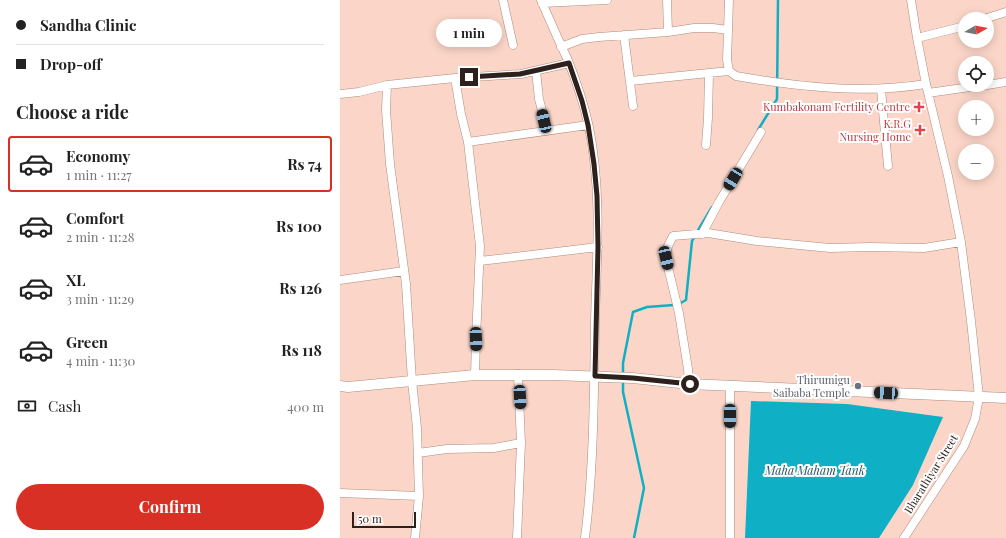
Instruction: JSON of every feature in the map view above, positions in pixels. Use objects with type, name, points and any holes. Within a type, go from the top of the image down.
[{"type":"street","points":[[503,0],[513,45]]},
{"type":"street","points":[[585,538],[593,433],[595,376],[598,247],[597,196],[588,125],[582,101],[569,63],[542,2],[607,0]]},
{"type":"street","points":[[667,0],[668,32]]},
{"type":"street","points":[[729,0],[727,60],[729,71]]},
{"type":"street","name":"Bharathiyar Street","points":[[904,538],[964,446],[975,419],[979,397],[961,242],[948,176],[926,84],[911,0]]},
{"type":"street","points":[[994,16],[1006,12]]},
{"type":"street","points":[[561,47],[582,39],[668,32],[694,28],[728,30]]},
{"type":"street","points":[[917,38],[958,28]]},
{"type":"street","points":[[624,35],[633,106]]},
{"type":"street","points":[[340,94],[359,92],[387,85],[455,78],[498,76],[536,71],[569,63]]},
{"type":"street","points":[[536,71],[539,99],[547,130]]},
{"type":"street","points":[[630,81],[729,71],[736,76],[820,87],[881,89],[905,88],[926,84]]},
{"type":"street","points":[[706,144],[709,74]]},
{"type":"street","points":[[455,78],[461,114],[468,142],[480,246],[476,375]]},
{"type":"street","points":[[994,83],[1006,82]]},
{"type":"street","points":[[387,85],[386,110],[390,164],[404,271],[417,428],[419,496],[415,538]]},
{"type":"street","points":[[881,89],[888,166]]},
{"type":"street","points":[[928,93],[958,89]]},
{"type":"street","points":[[468,142],[588,125]]},
{"type":"street","points":[[705,234],[719,202],[761,132]]},
{"type":"street","points":[[690,384],[679,313],[666,258],[668,246],[673,236],[685,234],[705,234],[830,248],[924,248],[961,242]]},
{"type":"street","points":[[480,261],[598,247]]},
{"type":"street","points":[[340,280],[404,271]]},
{"type":"street","points":[[340,386],[348,387],[476,375],[518,374],[616,377],[690,384],[1006,398]]},
{"type":"street","points":[[517,538],[521,442],[518,374]]},
{"type":"street","points":[[730,385],[730,538]]},
{"type":"street","points":[[418,452],[447,449],[494,448],[521,442]]},
{"type":"street","points":[[340,493],[419,496]]},
{"type":"water","name":"Maha Maham Tank","points":[[751,401],[847,404],[943,417],[913,485],[879,538],[745,538]]},
{"type":"waterway","points":[[758,130],[777,99],[778,0]]},
{"type":"waterway","points":[[697,232],[712,207]]},
{"type":"waterway","points":[[679,304],[686,300],[692,241],[695,236]]},
{"type":"waterway","points":[[623,376],[623,363],[633,312],[647,307],[674,305]]},
{"type":"waterway","points":[[623,381],[623,392],[644,488],[634,538]]},
{"type":"place","name":"Kumbakonam Fertility Centre","points":[[919,107]]},
{"type":"place","name":"K.R.G Nursing Home","points":[[920,130]]},
{"type":"place","name":"Thirumigu Saibaba Temple","points":[[858,386]]},
{"type":"route","points":[[469,77],[520,74],[569,63],[582,101],[592,143],[597,196],[598,247],[595,318],[595,376],[690,384]]}]
